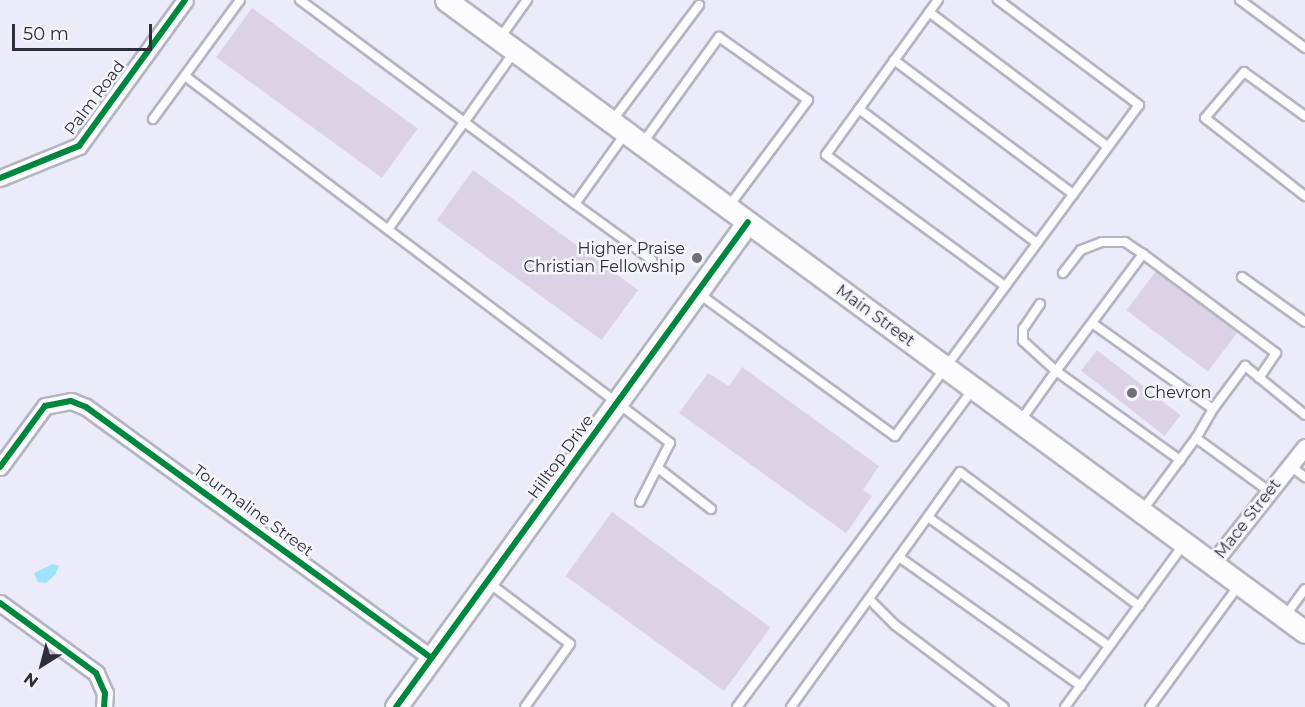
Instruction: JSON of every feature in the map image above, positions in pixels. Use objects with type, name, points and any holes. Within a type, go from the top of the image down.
[{"type":"main road","name":"Main Street","points":[[446,0],[1305,632]]},
{"type":"main road","name":"Hilltop Drive","points":[[396,707],[748,222]]},
{"type":"street","name":"Palm Road","points":[[0,178],[79,146],[185,0]]},
{"type":"street","name":"Tourmaline Street","points":[[0,467],[45,406],[53,402],[71,401],[86,407],[432,658]]},
{"type":"street","name":"Mace Street","points":[[1213,563],[1305,447]]},
{"type":"street","points":[[0,603],[96,673],[105,693],[104,707]]},
{"type":"lane","points":[[153,119],[240,0]]},
{"type":"lane","points":[[300,0],[652,260]]},
{"type":"lane","points":[[389,228],[464,122],[507,45],[527,0]]},
{"type":"lane","points":[[938,0],[826,156],[1005,286]]},
{"type":"lane","points":[[697,292],[895,436],[1139,105],[998,0]]},
{"type":"lane","points":[[1240,0],[1305,48]]},
{"type":"lane","points":[[575,204],[627,133],[699,5]]},
{"type":"lane","points":[[929,12],[1108,147]]},
{"type":"lane","points":[[627,133],[719,37],[808,100],[728,207]]},
{"type":"lane","points":[[894,60],[1073,194]]},
{"type":"lane","points":[[1305,116],[1244,72],[1205,118],[1305,194]]},
{"type":"lane","points":[[185,76],[618,400],[670,443],[640,502]]},
{"type":"lane","points":[[859,109],[1037,243]]},
{"type":"lane","points":[[1063,273],[1081,250],[1102,242],[1125,242],[1276,353],[1259,378]]},
{"type":"lane","points":[[1020,422],[1143,254]]},
{"type":"lane","points":[[1242,277],[1305,322]]},
{"type":"lane","points":[[1040,304],[1023,329],[1023,341],[1056,371],[1179,460]]},
{"type":"lane","points":[[1092,323],[1213,409]]},
{"type":"lane","points":[[1142,511],[1245,366],[1305,415]]},
{"type":"lane","points":[[737,707],[974,388]]},
{"type":"lane","points":[[1196,438],[1270,492]]},
{"type":"lane","points":[[1290,466],[1305,477]]},
{"type":"lane","points":[[657,468],[711,509]]},
{"type":"lane","points":[[791,707],[960,472],[1139,606]]},
{"type":"lane","points":[[928,517],[1110,646]]},
{"type":"lane","points":[[1065,707],[1184,543]]},
{"type":"lane","points":[[899,556],[1081,686]]},
{"type":"lane","points":[[487,581],[570,644],[525,707]]},
{"type":"lane","points":[[1149,707],[1240,584]]},
{"type":"lane","points":[[1285,617],[1305,589]]},
{"type":"lane","points":[[869,599],[895,625],[1004,707]]},
{"type":"water","points":[[53,564],[59,566],[55,575],[46,583],[38,582],[34,573]]},
{"type":"building","points":[[252,8],[418,128],[382,178],[216,57]]},
{"type":"building","points":[[473,170],[638,290],[602,340],[437,220]]},
{"type":"building","points":[[1156,271],[1237,332],[1208,372],[1127,310]]},
{"type":"building","points":[[1097,350],[1181,415],[1165,436],[1081,370]]},
{"type":"building","points":[[742,367],[879,466],[863,490],[872,496],[846,533],[679,413],[708,373],[729,386]]},
{"type":"building","points":[[612,512],[771,627],[724,691],[566,576]]},
{"type":"cycle path","points":[[0,178],[79,146],[185,0]]},
{"type":"cycle path","points":[[396,707],[748,222]]},
{"type":"cycle path","points":[[0,467],[45,406],[71,401],[86,407],[432,658]]},
{"type":"cycle path","points":[[0,603],[96,673],[105,693],[104,707]]},
{"type":"place","name":"Higher Praise Christian Fellowship","points":[[697,258]]},
{"type":"place","name":"Chevron","points":[[1132,393]]}]
